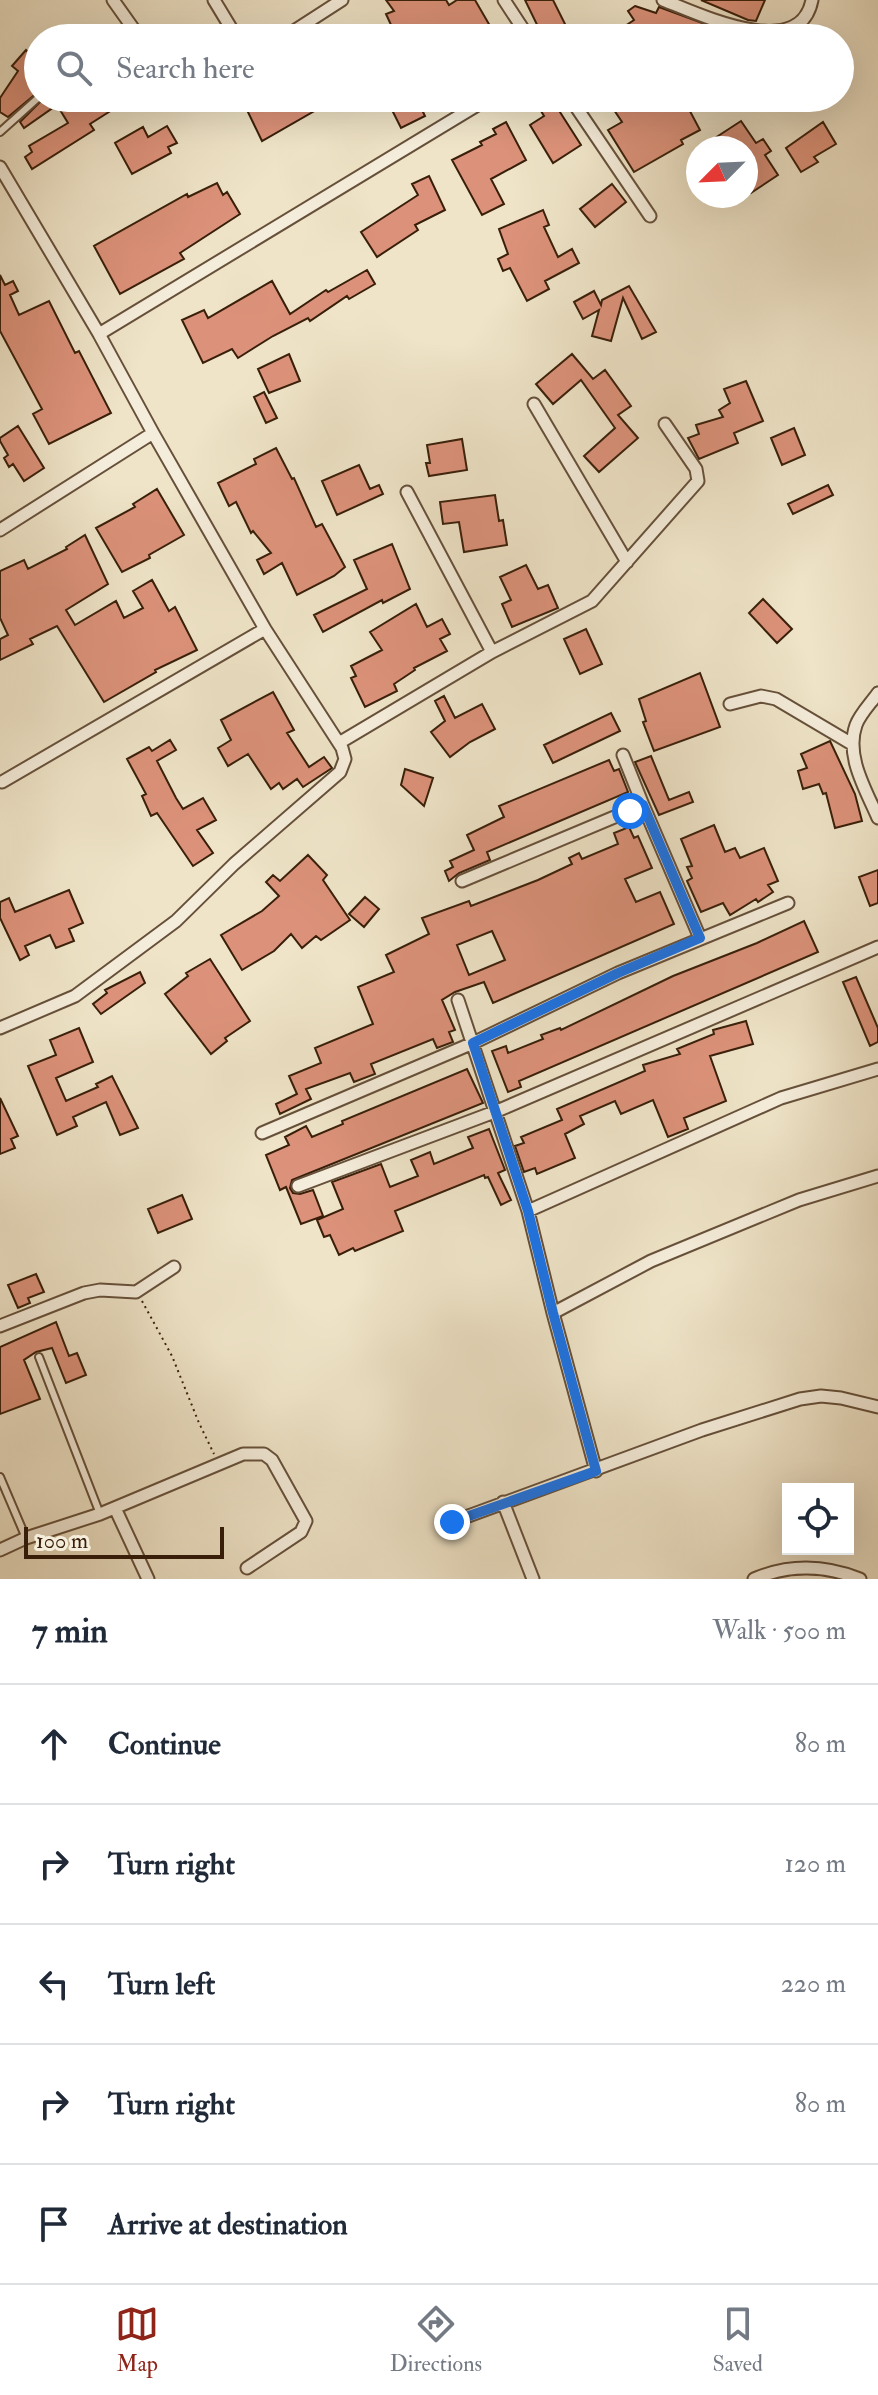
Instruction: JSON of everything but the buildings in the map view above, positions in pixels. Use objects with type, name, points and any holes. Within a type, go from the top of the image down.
[{"type":"street","points":[[113,0],[130,24]]},
{"type":"street","points":[[214,0],[229,24]]},
{"type":"street","points":[[305,24],[342,0]]},
{"type":"street","points":[[504,0],[520,24]]},
{"type":"street","points":[[663,0],[726,24]]},
{"type":"street","points":[[799,24],[809,15],[812,0]]},
{"type":"street","points":[[99,334],[466,112]]},
{"type":"street","points":[[579,112],[650,216]]},
{"type":"street","points":[[0,167],[99,334],[265,629],[339,743],[345,759],[340,772],[234,864],[176,921],[75,996],[0,1028]]},
{"type":"street","points":[[534,404],[627,562]]},
{"type":"street","points":[[339,743],[492,652],[592,601],[698,481],[696,469],[665,424]]},
{"type":"street","points":[[0,530],[153,433]]},
{"type":"street","points":[[407,492],[492,652]]},
{"type":"street","points":[[2,782],[265,629]]},
{"type":"street","points":[[878,693],[857,722],[852,744],[854,759],[878,818]]},
{"type":"street","points":[[730,704],[761,696],[776,699],[852,744]]},
{"type":"street","points":[[623,755],[700,938]]},
{"type":"street","points":[[462,881],[643,805]]},
{"type":"street","points":[[262,1133],[473,1043],[618,973],[788,903]]},
{"type":"street","points":[[298,1186],[497,1111],[878,947]]},
{"type":"street","points":[[458,1000],[528,1211],[596,1471]]},
{"type":"street","points":[[528,1211],[781,1098],[878,1069]]},
{"type":"street","points":[[553,1313],[651,1261],[799,1200],[878,1176]]},
{"type":"street","points":[[0,1326],[84,1293],[100,1290],[136,1292],[174,1267]]},
{"type":"street","points":[[452,1522],[702,1430],[800,1399],[821,1396],[841,1398],[878,1407]]},
{"type":"street","points":[[0,1550],[115,1508],[219,1462],[243,1454],[264,1454],[276,1467],[306,1521],[301,1532],[247,1568]]},
{"type":"street","points":[[503,1502],[533,1579]]},
{"type":"street","points":[[115,1508],[148,1579]]},
{"type":"street","points":[[754,1579],[768,1573],[809,1566],[860,1579]]},
{"type":"lane","points":[[0,132],[24,111]]},
{"type":"lane","points":[[39,1357],[100,1514]]},
{"type":"lane","points":[[0,1477],[26,1538]]},
{"type":"path","points":[[136,1292],[172,1356],[199,1423],[219,1462]]},
{"type":"route","points":[[452,1522],[596,1471],[528,1211],[473,1043],[618,973],[700,938],[643,805],[630,811]]}]
